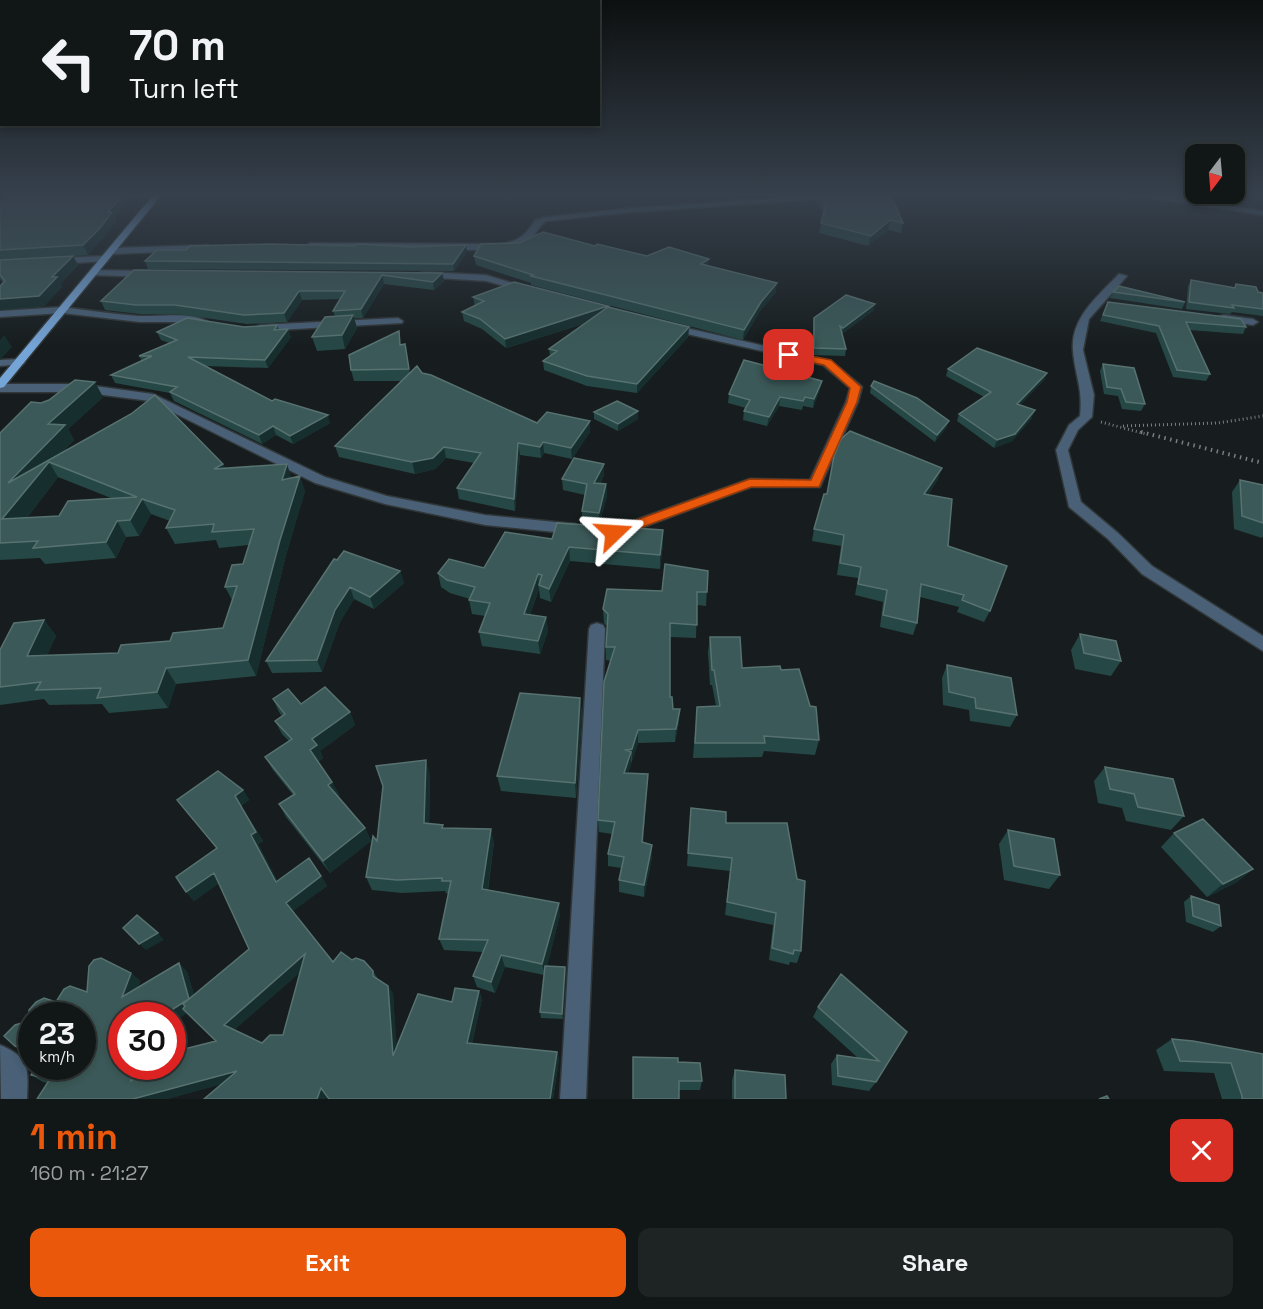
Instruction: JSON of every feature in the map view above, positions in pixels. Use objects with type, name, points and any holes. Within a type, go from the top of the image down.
[{"type":"main road","points":[[0,386],[117,244]]},
{"type":"street","points":[[304,246],[500,247],[514,244]]},
{"type":"street","points":[[47,262],[108,255],[218,248]]},
{"type":"street","points":[[93,273],[158,274]]},
{"type":"street","points":[[407,275],[486,278],[541,293]]},
{"type":"street","points":[[1122,276],[1102,302],[1084,318],[1078,350],[1088,394],[1086,417],[1072,428],[1062,450],[1074,504],[1113,536],[1147,570],[1263,644]]},
{"type":"street","points":[[0,314],[62,310],[212,324]]},
{"type":"street","points":[[1215,317],[1253,322]]},
{"type":"street","points":[[247,329],[398,321]]},
{"type":"street","points":[[0,386],[80,388],[153,398],[320,480],[385,500],[485,520],[614,533],[750,483],[815,484],[852,402],[856,387],[827,363],[733,344],[662,326]]},
{"type":"street","points":[[0,363],[19,362]]},
{"type":"street","points":[[573,1099],[597,629]]},
{"type":"street","points":[[0,1058],[15,1069],[14,1099]]},
{"type":"path","points":[[1114,426],[1218,423],[1263,416]]},
{"type":"path","points":[[1086,417],[1263,463]]},
{"type":"building","points":[[0,244],[84,244],[83,245],[0,250]]},
{"type":"building","points":[[362,244],[412,247],[466,245],[453,264],[145,261],[157,250],[186,250],[190,246]]},
{"type":"building","points":[[481,244],[598,244],[647,256],[669,247],[709,259],[701,264],[777,283],[761,302],[744,330],[531,276],[533,275],[474,256]]},
{"type":"building","points":[[73,256],[52,277],[57,277],[39,296],[0,299],[0,286],[5,281],[0,275],[0,260]]},
{"type":"building","points":[[134,270],[442,273],[433,282],[382,275],[361,309],[333,311],[345,291],[299,291],[284,313],[244,315],[175,305],[136,305],[101,301]]},
{"type":"building","points":[[1191,280],[1235,288],[1236,284],[1256,287],[1258,292],[1263,293],[1263,309],[1189,302]]},
{"type":"building","points":[[514,282],[608,306],[505,339],[480,319],[462,312],[484,301],[473,297]]},
{"type":"building","points":[[1119,286],[1185,302],[1113,292]]},
{"type":"building","points":[[846,295],[875,304],[843,328],[840,326],[846,349],[814,348],[814,318]]},
{"type":"building","points":[[1108,302],[1241,319],[1246,327],[1186,322],[1210,374],[1177,370],[1159,326],[1103,315]]},
{"type":"building","points":[[608,307],[689,327],[637,384],[587,376],[543,361],[557,351],[549,349]]},
{"type":"building","points":[[353,315],[342,335],[312,337],[325,317]]},
{"type":"building","points":[[187,318],[244,327],[277,325],[274,330],[288,329],[265,360],[188,357],[272,401],[275,399],[328,415],[290,436],[273,426],[259,435],[170,392],[177,387],[111,375],[152,356],[139,356],[177,340],[157,332]]},
{"type":"building","points":[[399,331],[400,345],[405,344],[409,369],[351,370],[349,355]]},
{"type":"building","points":[[977,348],[1047,373],[1017,404],[1035,410],[1015,434],[997,440],[959,414],[991,392],[948,369]]},
{"type":"building","points":[[744,360],[822,381],[814,399],[805,397],[803,401],[780,397],[769,417],[744,411],[750,400],[729,394]]},
{"type":"building","points":[[1103,364],[1134,368],[1145,404],[1126,402],[1121,389],[1107,387]]},
{"type":"building","points":[[417,366],[422,373],[537,423],[547,412],[590,421],[571,448],[543,442],[540,447],[518,443],[514,499],[457,488],[481,453],[444,447],[433,458],[412,462],[335,446]]},
{"type":"building","points":[[75,380],[95,382],[48,424],[65,425],[8,483],[131,414],[155,395],[223,464],[214,469],[287,464],[282,480],[300,476],[280,540],[248,660],[166,668],[157,692],[97,698],[101,688],[36,690],[41,682],[0,687],[0,650],[14,623],[44,620],[27,656],[118,653],[121,645],[170,641],[173,633],[223,628],[237,586],[225,587],[232,565],[243,564],[254,529],[212,532],[214,524],[166,528],[175,510],[142,499],[130,520],[117,521],[106,542],[33,548],[38,541],[0,543],[0,433],[31,402],[41,403],[49,400]],"holes":[[[49,462],[137,497],[68,501],[59,516],[2,519]]]},
{"type":"building","points":[[874,381],[917,398],[949,421],[937,435],[871,386]]},
{"type":"building","points":[[617,401],[638,411],[618,424],[594,412]]},
{"type":"building","points":[[850,431],[942,468],[924,494],[952,499],[948,546],[1007,566],[990,611],[962,600],[964,595],[921,584],[917,623],[883,615],[887,590],[858,584],[861,567],[840,563],[844,535],[814,529],[824,494],[827,494],[834,456],[841,439]]},
{"type":"building","points":[[574,458],[604,464],[594,483],[606,484],[599,513],[582,511],[587,484],[562,479]]},
{"type":"building","points":[[1240,480],[1263,485],[1263,523],[1242,516]]},
{"type":"building","points":[[557,523],[663,530],[660,555],[569,547],[549,589],[539,585],[542,575],[538,574],[524,614],[546,617],[538,641],[479,632],[490,603],[469,600],[475,587],[447,580],[438,573],[449,559],[484,568],[505,532],[552,539]]},
{"type":"building","points":[[344,551],[400,571],[370,597],[350,587],[335,610],[317,660],[266,661],[334,559],[337,560]]},
{"type":"building","points":[[665,564],[708,571],[707,592],[697,592],[697,625],[670,623],[670,697],[672,697],[673,709],[680,709],[676,729],[638,730],[632,749],[626,750],[631,752],[624,773],[648,774],[642,842],[652,845],[644,885],[619,880],[624,857],[608,854],[615,822],[598,820],[604,682],[615,647],[606,647],[608,614],[603,609],[607,589],[662,591]]},
{"type":"building","points":[[1080,634],[1116,641],[1121,661],[1084,653]]},
{"type":"building","points":[[710,637],[740,637],[742,668],[780,666],[781,670],[799,669],[810,706],[816,707],[819,740],[764,736],[765,743],[695,743],[697,707],[720,706],[714,670],[712,670]]},
{"type":"building","points":[[947,665],[1011,678],[1017,715],[976,708],[975,698],[949,692]]},
{"type":"building","points":[[325,687],[350,712],[312,739],[317,745],[310,750],[332,782],[328,785],[365,828],[323,861],[279,804],[295,794],[265,757],[292,739],[275,721],[285,714],[273,699],[288,689],[301,704]]},
{"type":"building","points":[[520,693],[580,698],[575,783],[497,776]]},
{"type":"building","points":[[426,760],[424,823],[443,825],[442,828],[491,829],[482,889],[559,903],[542,964],[501,955],[491,982],[473,976],[488,940],[439,939],[451,881],[442,881],[442,878],[397,880],[366,877],[373,836],[377,841],[383,786],[376,766]]},
{"type":"building","points":[[1105,767],[1173,779],[1184,816],[1138,807],[1134,794],[1110,789]]},
{"type":"building","points":[[218,771],[243,790],[235,796],[256,832],[251,835],[276,882],[309,858],[321,876],[286,903],[333,962],[341,952],[352,960],[356,958],[364,961],[373,971],[373,976],[388,986],[393,1056],[418,994],[452,1002],[455,988],[479,991],[467,1043],[557,1052],[550,1099],[329,1099],[321,1088],[317,1099],[204,1099],[237,1071],[133,1099],[37,1099],[49,1080],[96,1080],[96,1002],[56,1002],[64,989],[70,986],[87,992],[89,966],[94,960],[101,958],[131,973],[122,997],[179,963],[189,999],[249,949],[214,873],[186,892],[176,877],[217,848],[177,800]],"holes":[[[305,954],[283,1035],[270,1035],[262,1043],[224,1025]]]},
{"type":"building","points":[[691,808],[726,812],[726,823],[787,823],[797,879],[805,881],[801,951],[794,950],[793,954],[772,948],[776,913],[727,902],[732,858],[688,853]]},
{"type":"building","points":[[1203,819],[1253,869],[1223,884],[1174,833]]},
{"type":"building","points":[[1008,830],[1054,839],[1060,875],[1014,866]]},
{"type":"building","points":[[1191,896],[1219,905],[1221,926],[1193,916]]},
{"type":"building","points":[[137,915],[158,933],[139,944],[123,928]]},
{"type":"building","points":[[545,966],[565,967],[562,1014],[540,1012]]},
{"type":"building","points":[[841,974],[907,1032],[876,1082],[838,1076],[837,1055],[879,1061],[818,1007]]},
{"type":"building","points":[[44,998],[56,1002],[36,1002]]},
{"type":"building","points":[[18,1024],[18,1047],[4,1036]]},
{"type":"building","points":[[1172,1039],[1263,1054],[1263,1099],[1242,1099],[1231,1063],[1180,1061]]},
{"type":"building","points":[[633,1057],[678,1058],[678,1062],[700,1063],[702,1081],[679,1081],[679,1099],[633,1099]]},
{"type":"building","points":[[735,1070],[785,1075],[786,1099],[735,1099]]},
{"type":"route","points":[[614,533],[750,483],[815,484],[852,402],[856,387],[827,363],[789,355]]}]
